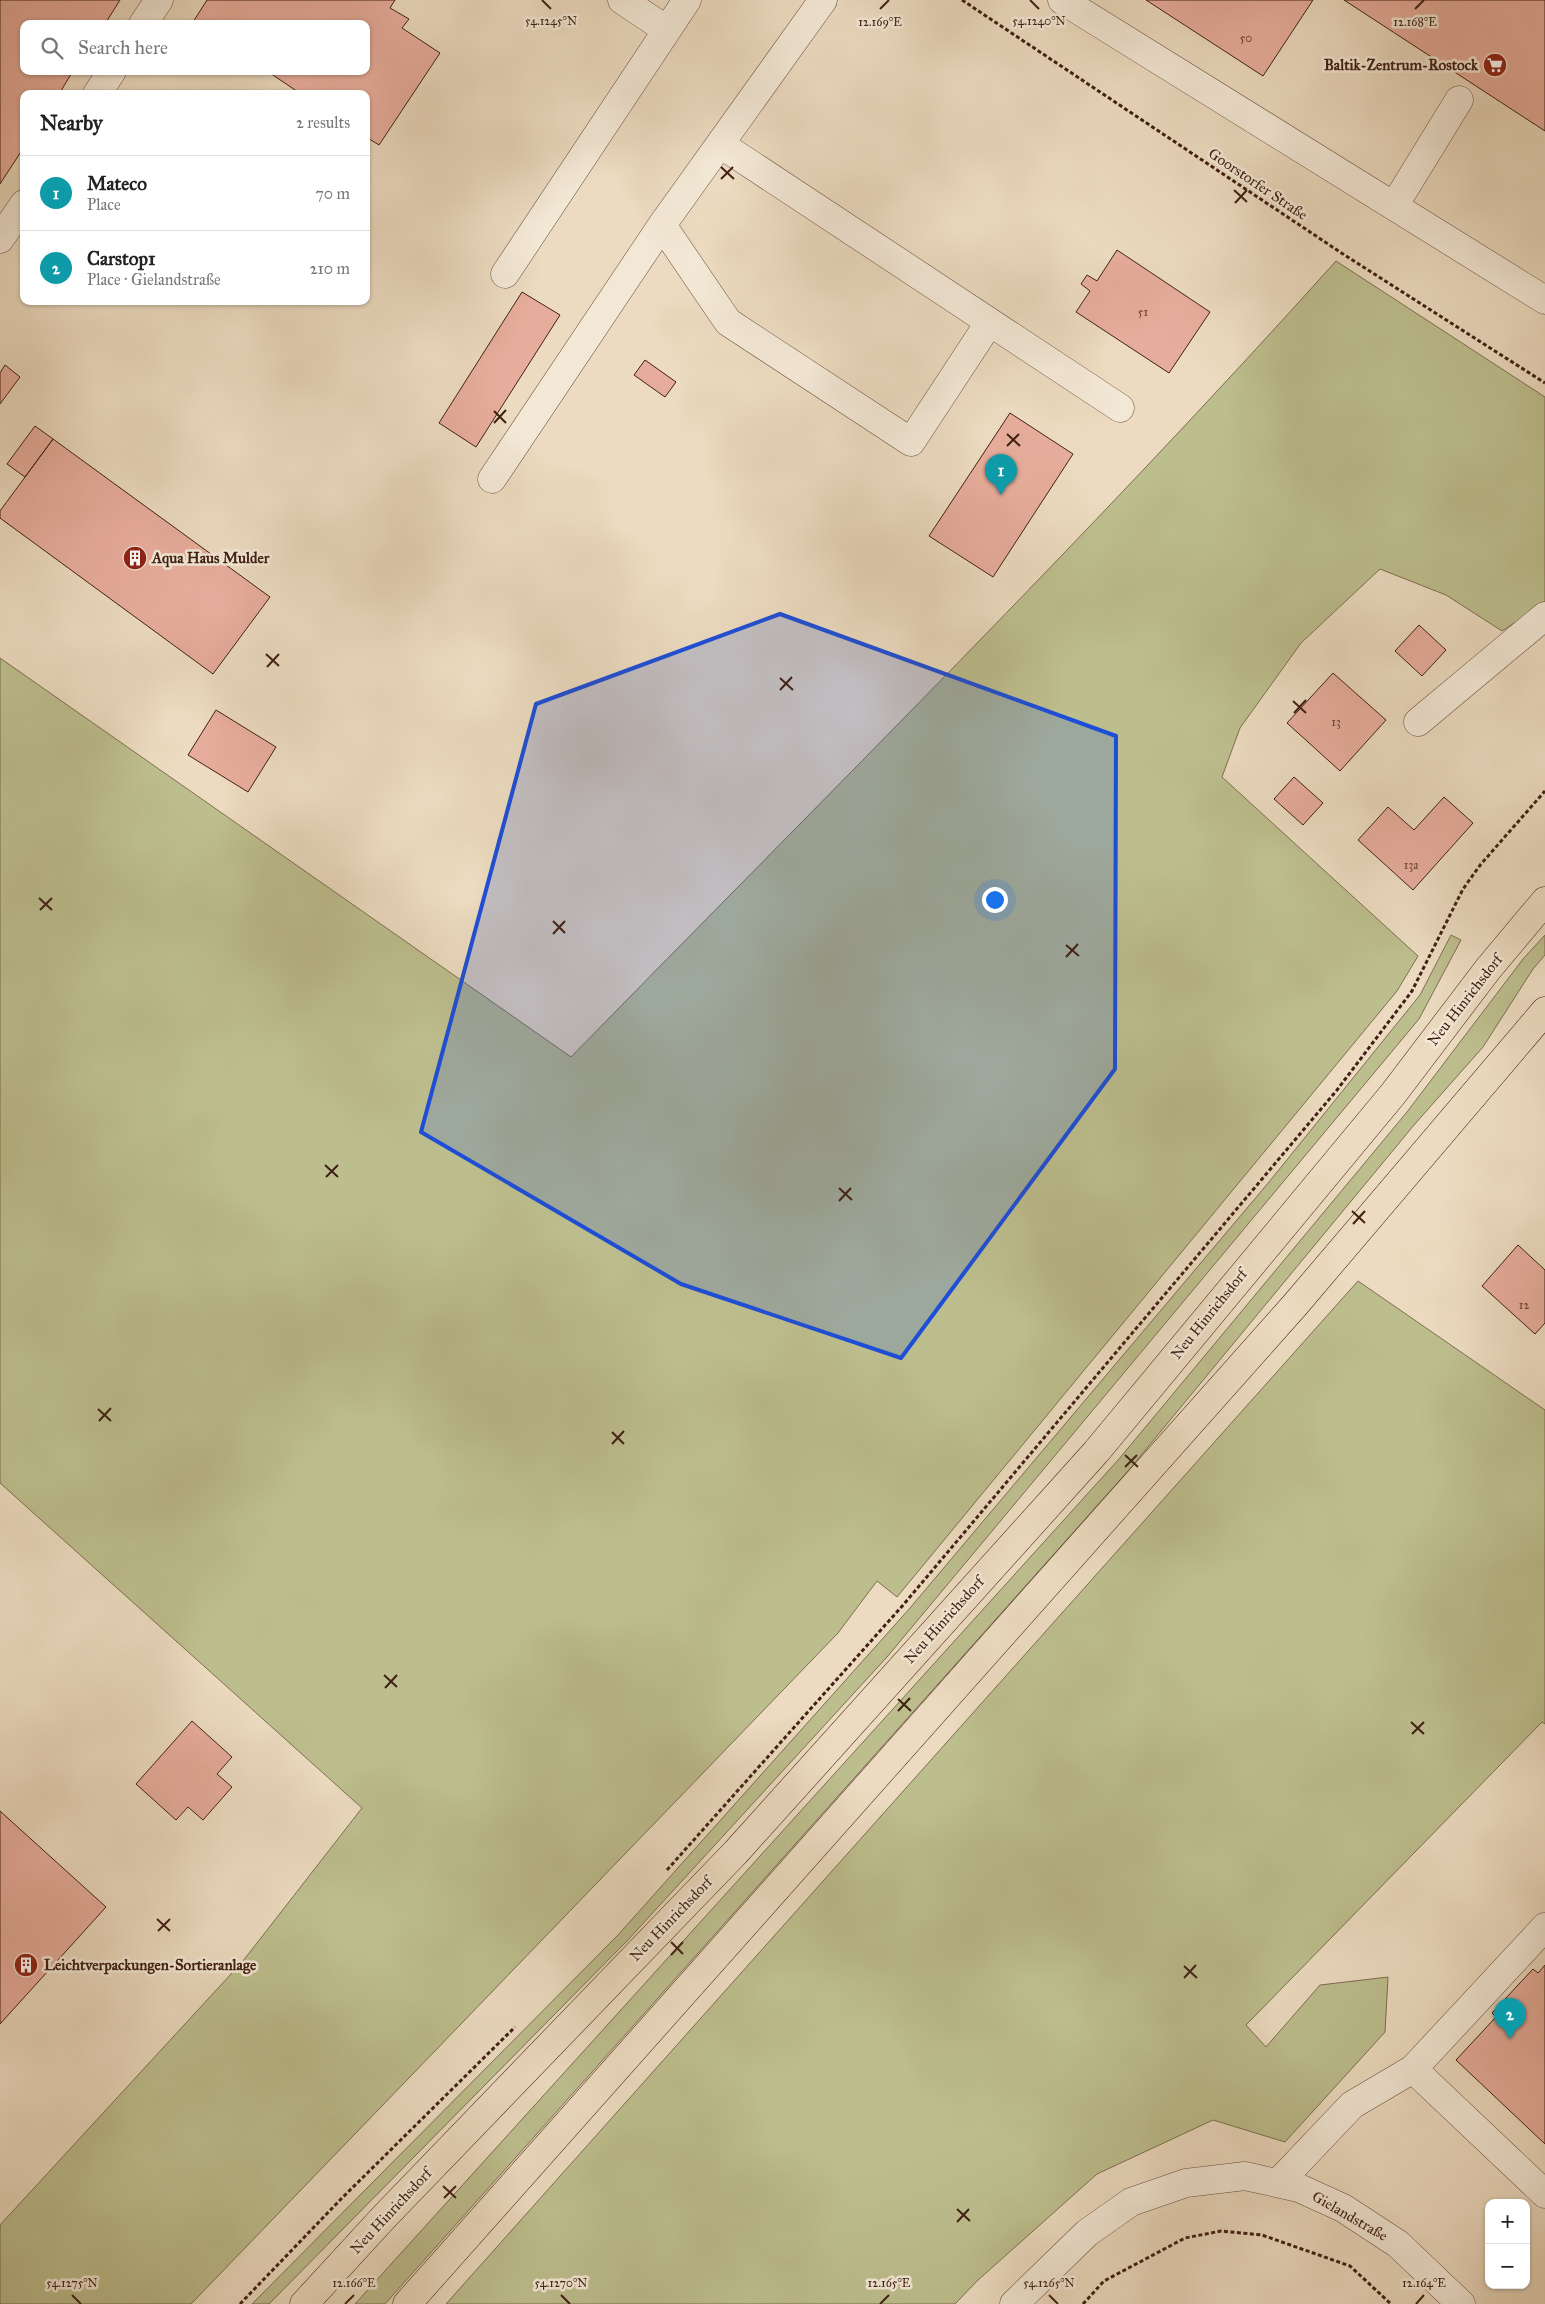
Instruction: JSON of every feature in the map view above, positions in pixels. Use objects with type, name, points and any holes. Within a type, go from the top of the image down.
[{"type":"main road","name":"Neu Hinrichsdorf","points":[[304,2304],[385,2216],[736,1852],[1096,1452],[1393,1094],[1488,969],[1545,902]]},
{"type":"main road","points":[[407,2304],[1295,1305],[1545,1011]]},
{"type":"street","points":[[146,20],[159,0]]},
{"type":"street","points":[[622,0],[668,30]]},
{"type":"street","points":[[505,274],[687,0]]},
{"type":"street","points":[[492,479],[662,225],[823,0]]},
{"type":"street","points":[[1062,0],[1545,300]]},
{"type":"street","points":[[100,90],[109,75]]},
{"type":"street","points":[[1394,206],[1459,100]]},
{"type":"street","points":[[720,144],[1120,408]]},
{"type":"street","points":[[0,239],[20,210]]},
{"type":"street","points":[[662,225],[728,322],[911,442],[989,323]]},
{"type":"street","points":[[1418,722],[1545,616]]},
{"type":"street","points":[[1278,2183],[1352,2105],[1413,2069],[1545,1927]]},
{"type":"street","points":[[1413,2069],[1545,2194]]},
{"type":"street","name":"Gielandstraße","points":[[1014,2304],[1086,2233],[1131,2202],[1186,2183],[1246,2176],[1299,2188],[1343,2208],[1398,2244],[1462,2304]]},
{"type":"path","name":"Goorstorfer Straße","points":[[962,0],[1335,248],[1545,383]]},
{"type":"path","points":[[666,1870],[904,1604],[1337,1090],[1412,991],[1463,889],[1481,864],[1545,791]]},
{"type":"path","points":[[240,2304],[341,2199],[516,2026]]},
{"type":"path","points":[[1083,2304],[1104,2281],[1185,2238],[1221,2231],[1262,2235],[1350,2266],[1391,2304]]},
{"type":"highlighted area","points":[[780,614],[1116,736],[1115,1069],[901,1358],[681,1284],[421,1132],[536,704]]},
{"type":"green space","points":[[1336,261],[1545,397],[1545,603],[1502,631],[1446,595],[1380,569],[1301,643],[1240,728],[1222,777],[1418,956],[1397,991],[897,1597],[877,1581],[838,1633],[191,2304],[0,2304],[0,2225],[243,1961],[362,1808],[0,1483],[0,658],[571,1057],[1054,564]]},
{"type":"green space","points":[[1451,935],[1461,940],[1419,1019],[887,1657],[627,1941],[269,2304],[252,2304],[618,1935],[910,1608],[1269,1182],[1420,995]]},
{"type":"green space","points":[[1545,935],[1545,955],[1533,969],[1483,1047],[1414,1125],[1128,1471],[385,2304],[355,2304],[1119,1459],[1407,1112],[1523,959]]},
{"type":"green space","points":[[1358,1281],[1545,1410],[1545,1724],[1542,1722],[1246,2025],[1266,2047],[1320,1985],[1388,1977],[1385,2032],[1285,2142],[1213,2120],[1097,2174],[977,2281],[955,2304],[446,2304]]},
{"type":"building","points":[[0,0],[120,0],[108,20],[20,20],[20,75],[71,75],[61,90],[20,90],[20,153],[0,184]]},
{"type":"building","points":[[207,0],[395,0],[390,8],[409,19],[402,28],[440,53],[379,145],[370,139],[370,90],[295,90],[273,75],[370,75],[370,20],[194,20]]},
{"type":"building","name":"Baltik-Zentrum-Rostock","points":[[1146,0],[1313,0],[1263,76]]},
{"type":"building","name":"Baltik-Zentrum-Rostock","points":[[1344,0],[1545,0],[1545,131]]},
{"type":"building","points":[[1117,250],[1210,312],[1169,373],[1076,312],[1090,291],[1081,284],[1087,275],[1097,281]]},
{"type":"building","points":[[522,292],[560,315],[476,447],[439,423]]},
{"type":"building","points":[[645,360],[676,382],[665,397],[634,375]]},
{"type":"building","points":[[5,365],[20,377],[0,404],[0,373]]},
{"type":"building","points":[[1010,413],[1073,454],[993,577],[929,536]]},
{"type":"building","points":[[35,426],[53,439],[25,477],[7,464]]},
{"type":"building","name":"Aqua Haus Mulder","points":[[53,439],[270,597],[213,674],[0,518],[0,511]]},
{"type":"building","points":[[1419,625],[1446,650],[1422,676],[1395,651]]},
{"type":"building","points":[[1333,673],[1386,720],[1340,771],[1287,723]]},
{"type":"building","points":[[216,710],[276,747],[248,792],[188,755]]},
{"type":"building","points":[[1294,777],[1323,803],[1303,825],[1274,799]]},
{"type":"building","points":[[1444,797],[1473,823],[1413,890],[1358,840],[1388,807],[1414,830]]},
{"type":"building","points":[[1518,1245],[1545,1270],[1545,1323],[1535,1334],[1482,1286]]},
{"type":"building","points":[[192,1721],[232,1757],[217,1774],[232,1787],[203,1820],[188,1807],[176,1820],[136,1784]]},
{"type":"building","name":"Leichtverpackungen-Sortieranlage","points":[[0,1811],[106,1907],[0,2024]]},
{"type":"building","points":[[1545,1965],[1545,2144],[1456,2060],[1496,2017],[1492,2013],[1533,1969],[1538,1973]]},
{"type":"place","name":"Baltik-Zentrum-Rostock","points":[[1495,65]]},
{"type":"place","name":"Mateco","points":[[1001,495]]},
{"type":"place","name":"Aqua Haus Mulder","points":[[135,558]]},
{"type":"place","name":"Leichtverpackungen-Sortieranlage","points":[[26,1965]]},
{"type":"place","name":"Carstop1","points":[[1510,2039]]}]
